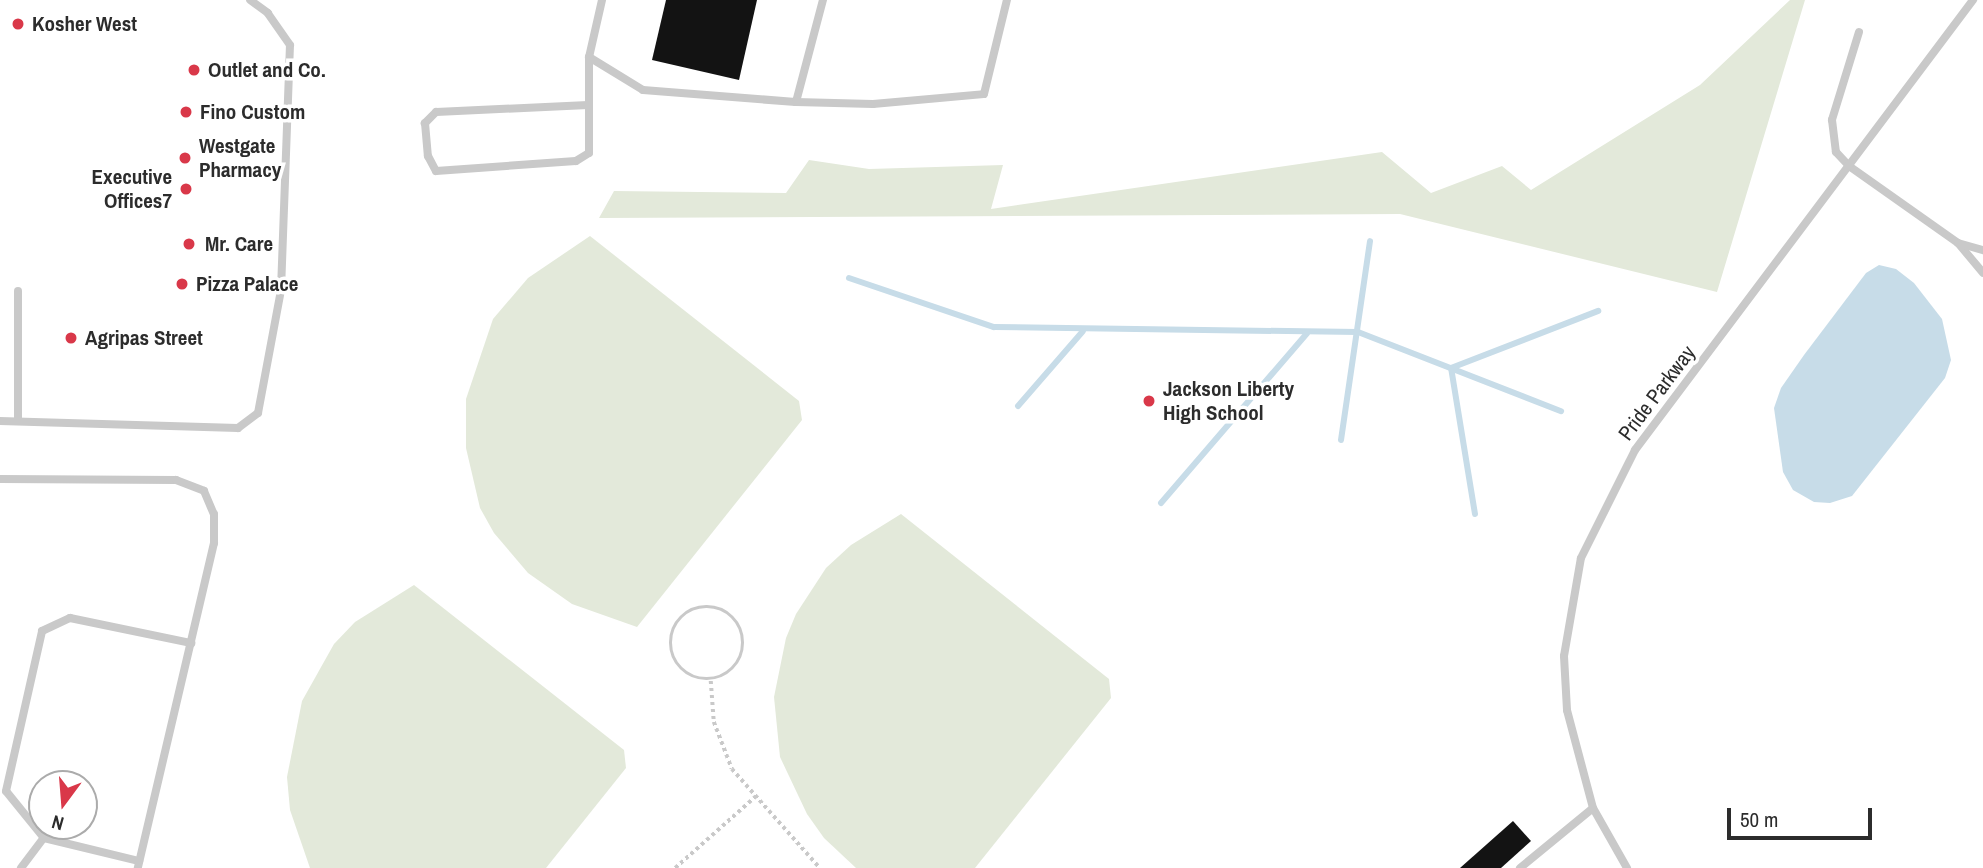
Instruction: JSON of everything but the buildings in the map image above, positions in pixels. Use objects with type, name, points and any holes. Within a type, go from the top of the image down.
[{"type":"lane","points":[[0,421],[239,428],[258,413],[281,290],[290,45],[268,13],[250,0]]},
{"type":"lane","points":[[588,105],[436,112],[425,123],[428,156],[436,171],[576,161],[589,153],[589,57],[601,0]]},
{"type":"lane","points":[[796,102],[823,0]]},
{"type":"lane","points":[[589,57],[643,90],[796,102],[873,104],[984,94],[1007,0]]},
{"type":"lane","name":"Pride Parkway","points":[[1627,868],[1594,808],[1579,767],[1566,697],[1564,656],[1581,558],[1635,450],[1973,0]]},
{"type":"lane","points":[[1859,32],[1832,120],[1836,152],[1849,166],[1958,243],[1983,273]]},
{"type":"lane","points":[[1958,243],[1983,250]]},
{"type":"lane","points":[[18,291],[18,421]]},
{"type":"lane","points":[[0,479],[176,480],[204,491],[214,514],[214,542],[139,864],[51,840]]},
{"type":"lane","points":[[28,818],[6,791],[42,631],[70,618],[191,643]]},
{"type":"lane","points":[[1520,868],[1594,808]]},
{"type":"lane","points":[[21,868],[42,840]]},
{"type":"path","points":[[709,605],[732,616],[743,639],[735,663],[711,681],[682,668],[671,642],[684,617],[709,605]]},
{"type":"path","points":[[711,681],[721,748],[757,796],[820,868]]},
{"type":"path","points":[[675,868],[757,796]]},
{"type":"green space","points":[[1790,0],[1805,0],[1717,292],[1400,214],[599,218],[614,191],[786,193],[809,160],[869,169],[1003,165],[991,209],[1382,152],[1431,193],[1502,166],[1531,190],[1700,85]]},
{"type":"green space","points":[[590,236],[799,401],[802,420],[637,627],[572,604],[528,573],[494,533],[480,508],[466,448],[466,399],[493,319],[528,278]]},
{"type":"green space","points":[[901,514],[1109,679],[1111,698],[975,868],[856,868],[824,838],[807,814],[780,757],[774,697],[786,638],[796,614],[826,568],[851,545]]},
{"type":"green space","points":[[414,585],[624,750],[626,768],[546,868],[310,868],[290,810],[287,777],[302,701],[334,644],[355,622]]},
{"type":"water","points":[[1879,265],[1896,269],[1914,283],[1942,319],[1951,360],[1945,378],[1852,496],[1830,503],[1814,502],[1793,490],[1783,472],[1774,408],[1781,388],[1804,355],[1866,273]]},
{"type":"waterway","points":[[1341,440],[1370,241]]},
{"type":"waterway","points":[[849,278],[994,327],[1358,332],[1561,411]]},
{"type":"waterway","points":[[1475,514],[1451,368],[1598,311]]},
{"type":"waterway","points":[[1018,406],[1083,331]]},
{"type":"waterway","points":[[1161,503],[1307,333]]},
{"type":"place","name":"Kosher West","points":[[18,24]]},
{"type":"place","name":"Outlet and Co.","points":[[194,70]]},
{"type":"place","name":"Fino Custom","points":[[186,112]]},
{"type":"place","name":"Westgate Pharmacy","points":[[185,158]]},
{"type":"place","name":"Executive Offices7","points":[[186,189]]},
{"type":"place","name":"Mr. Care","points":[[189,244]]},
{"type":"place","name":"Pizza Palace","points":[[182,284]]},
{"type":"place","name":"Agripas Street","points":[[71,338]]},
{"type":"place","name":"Jackson Liberty High School","points":[[1149,401]]}]
